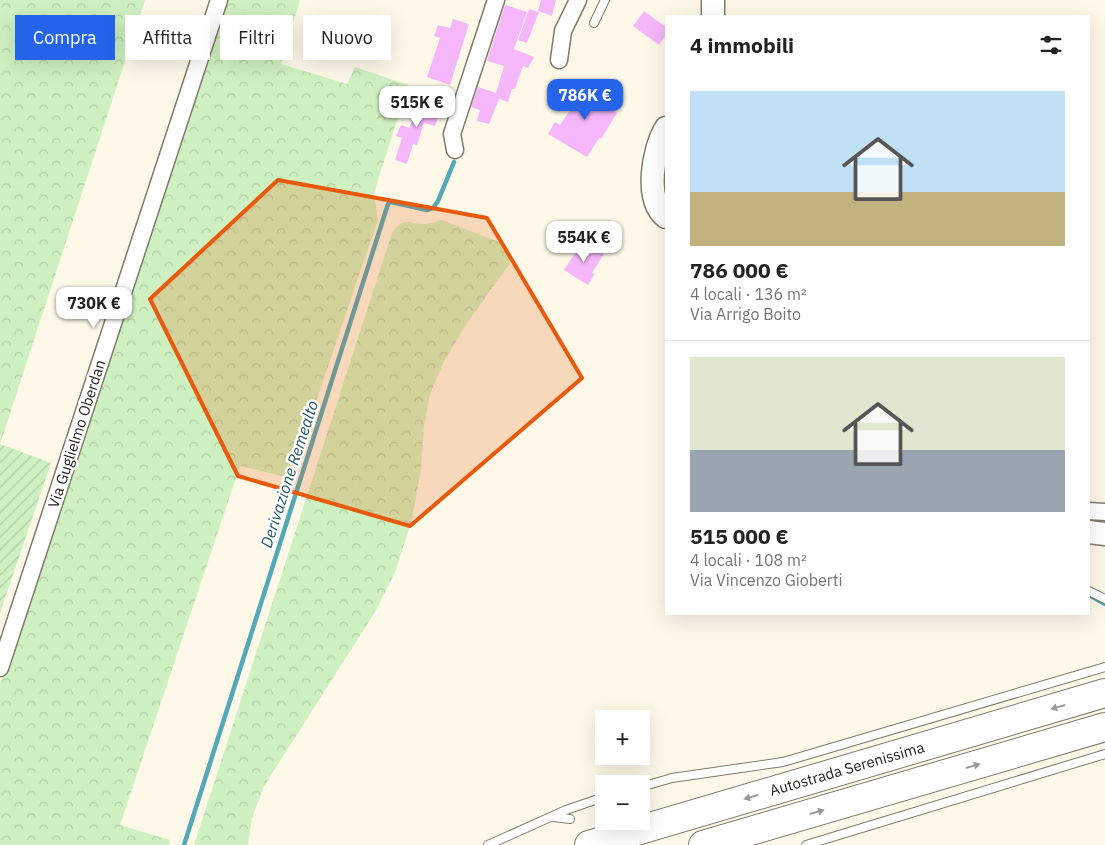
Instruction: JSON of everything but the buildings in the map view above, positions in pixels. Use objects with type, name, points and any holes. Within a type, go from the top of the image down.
[{"type":"highway","name":"Autostrada Serenissima","points":[[589,845],[1105,693]]},
{"type":"highway","points":[[703,845],[1105,727]]},
{"type":"street","name":"Via Guglielmo Oberdan","points":[[0,668],[218,0]]},
{"type":"street","points":[[455,150],[452,134],[496,0]]},
{"type":"street","points":[[559,60],[563,31],[578,0]]},
{"type":"street","points":[[713,0],[713,15]]},
{"type":"street","points":[[665,131],[655,156],[652,186],[659,211],[665,216]]},
{"type":"street","points":[[1090,511],[1105,512]]},
{"type":"street","points":[[1090,532],[1105,534]]},
{"type":"lane","points":[[594,23],[605,0]]},
{"type":"lane","points":[[1090,592],[1105,599]]},
{"type":"lane","points":[[650,784],[672,778],[783,762],[1105,667]]},
{"type":"lane","points":[[806,845],[1105,754]]},
{"type":"lane","points":[[488,845],[595,800]]},
{"type":"lane","points":[[552,817],[570,819]]},
{"type":"highlighted area","points":[[278,180],[487,218],[582,378],[410,526],[238,476],[150,299]]},
{"type":"green space","points":[[0,0],[145,0],[140,15],[125,15],[125,60],[0,444]]},
{"type":"green space","points":[[224,0],[300,0],[293,24],[293,15],[220,15],[220,60],[282,60],[281,64],[347,84],[355,67],[408,85],[374,193],[378,220],[290,478],[240,466],[120,825],[170,840],[169,845],[0,845],[0,684],[204,60],[210,60],[210,43]]},
{"type":"green space","points":[[442,220],[504,244],[510,263],[467,323],[444,361],[430,394],[424,426],[421,469],[412,520],[395,572],[375,612],[264,786],[252,818],[248,845],[194,845],[392,233],[396,227],[403,223],[427,224]]},
{"type":"green space","points":[[0,444],[51,463],[0,613]]},
{"type":"waterway","name":"Derivazione Remealto","points":[[184,845],[388,204],[391,202],[427,210],[433,208],[438,201],[454,162]]},
{"type":"waterway","name":"Derivazione Remealto","points":[[1090,596],[1105,604]]}]
